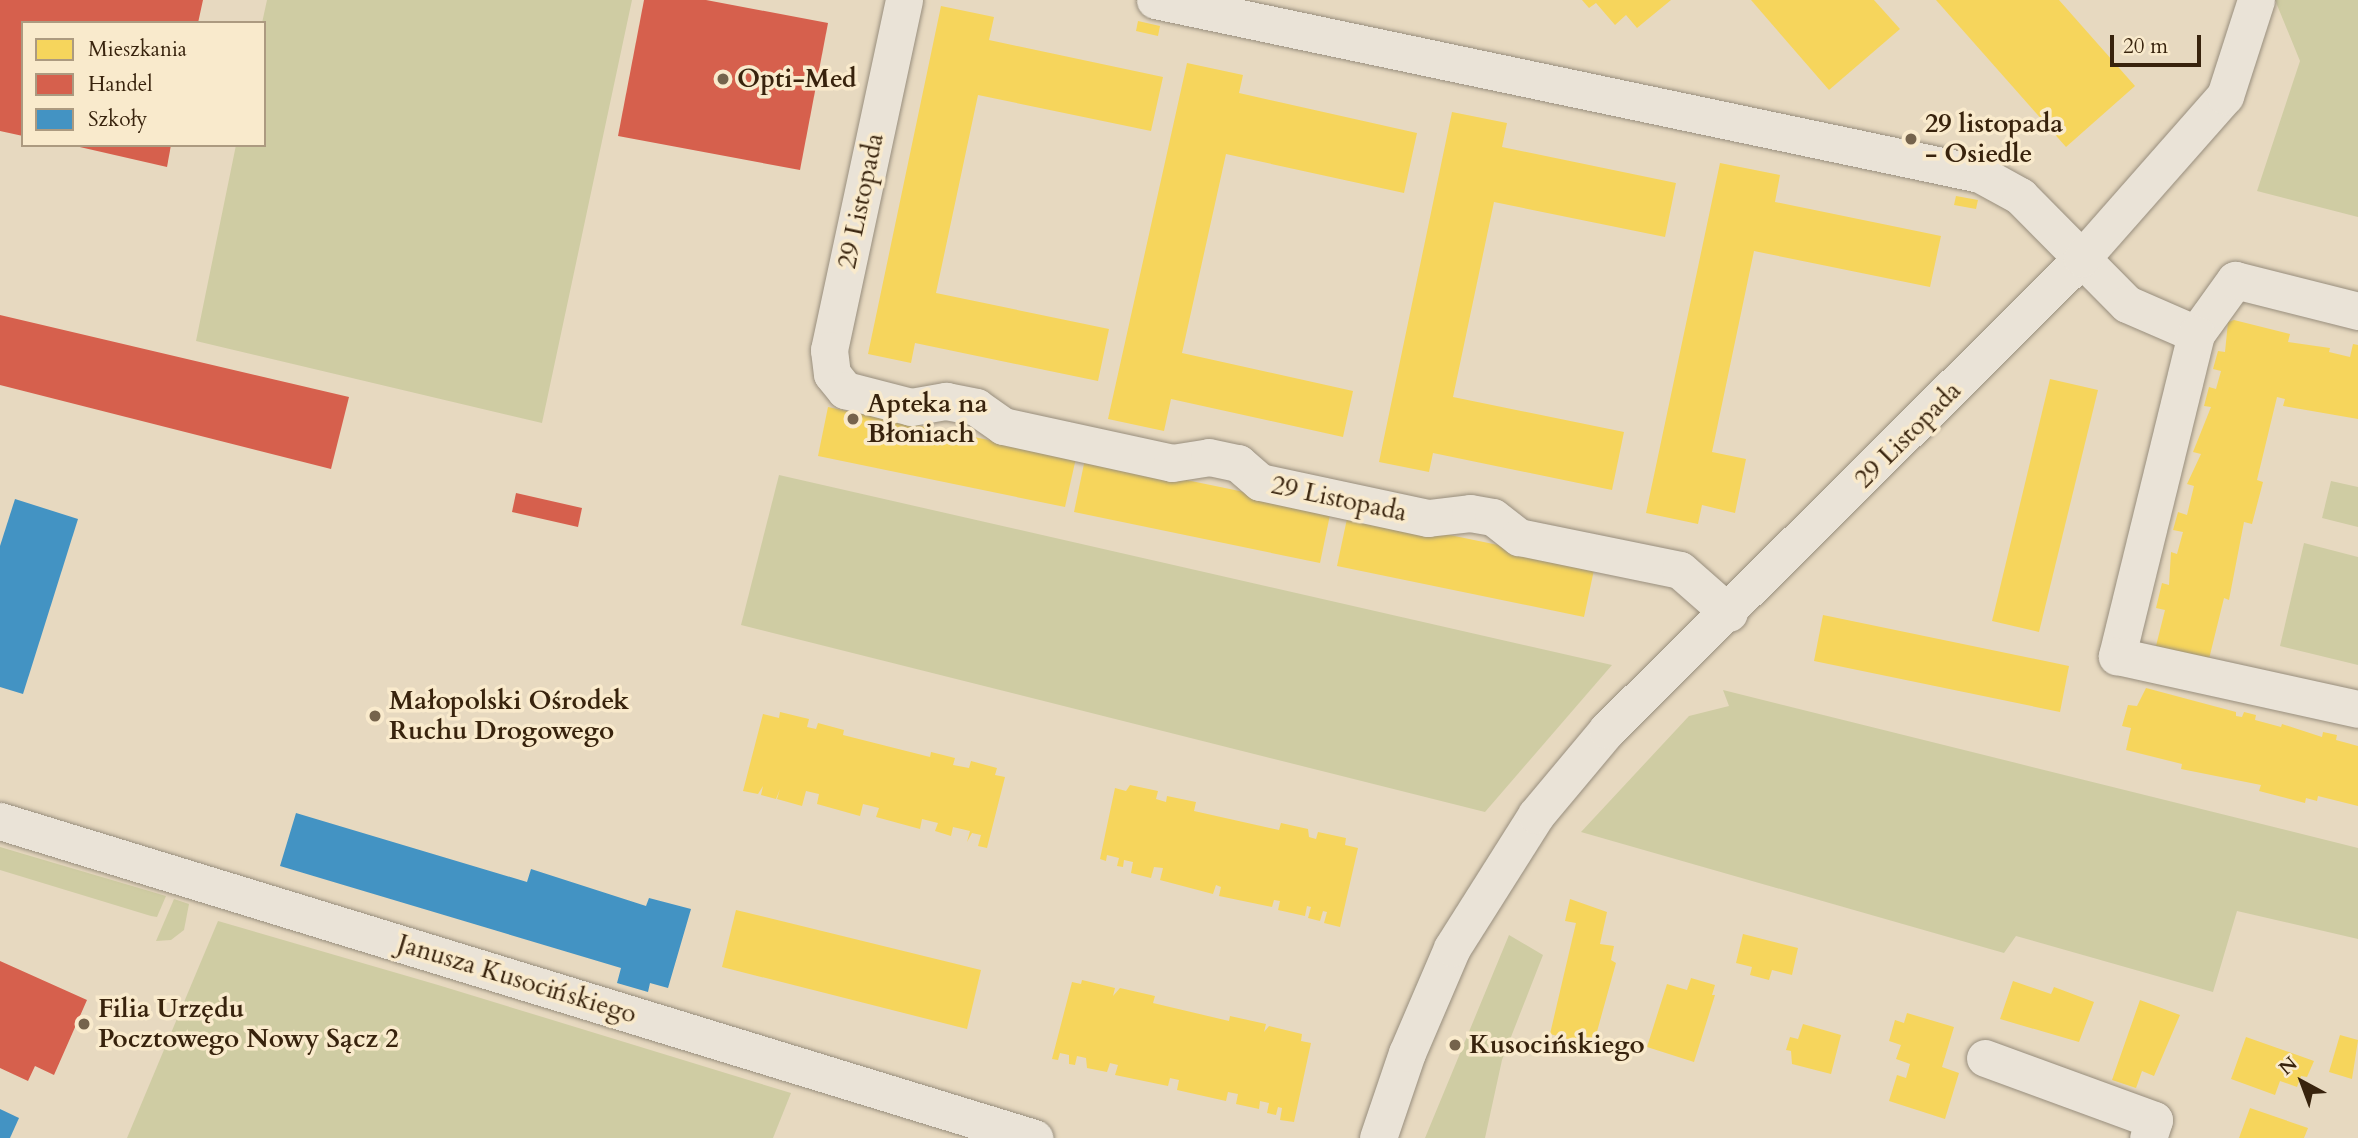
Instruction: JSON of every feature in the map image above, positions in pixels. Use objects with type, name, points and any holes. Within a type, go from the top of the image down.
[{"type":"street","name":"29 Listopada","points":[[904,0],[830,350],[832,374],[845,390],[911,407],[946,401],[976,407],[1003,426],[1172,463],[1209,457],[1238,463],[1260,482],[1427,518],[1470,513],[1493,517],[1520,537],[1680,570],[1729,613],[2082,258],[2225,96],[2256,0]]},
{"type":"street","points":[[1155,0],[1980,174],[2020,196],[2127,304],[2196,334]]},
{"type":"street","points":[[2358,311],[2235,280],[2196,334],[2117,656],[2358,709]]},
{"type":"street","points":[[1378,1138],[1407,1053],[1452,948],[1494,876],[1600,739],[1729,613]]},
{"type":"street","name":"Janusza Kusocińskiego","points":[[0,821],[1034,1138]]},
{"type":"street","points":[[1985,1058],[2154,1120],[2148,1138]]},
{"type":"shaded area","points":[[267,0],[632,0],[542,423],[196,341],[236,147],[266,147],[266,21],[262,21]]},
{"type":"shaded area","points":[[2275,0],[2358,0],[2358,217],[2257,191],[2300,61]]},
{"type":"shaded area","points":[[779,475],[1612,665],[1485,812],[741,625]]},
{"type":"shaded area","points":[[2331,481],[2358,487],[2358,527],[2322,518]]},
{"type":"shaded area","points":[[2304,543],[2358,557],[2358,665],[2280,646]]},
{"type":"shaded area","points":[[1723,690],[2358,848],[2358,939],[2237,911],[2213,992],[2016,936],[2004,953],[1581,832],[1689,716],[1729,706]]},
{"type":"shaded area","points":[[0,847],[166,896],[157,917],[151,916],[0,870]]},
{"type":"shaded area","points":[[174,899],[189,904],[184,930],[171,940],[156,941]]},
{"type":"shaded area","points":[[218,921],[791,1093],[773,1138],[127,1138]]},
{"type":"shaded area","points":[[1509,935],[1543,955],[1502,1060],[1485,1138],[1425,1138]]},
{"type":"building: Mieszkania","points":[[1582,0],[1671,0],[1637,28],[1626,15],[1615,25],[1596,3],[1589,8]]},
{"type":"building: Mieszkania","points":[[1751,0],[1874,0],[1900,29],[1829,90]]},
{"type":"building: Mieszkania","points":[[1936,0],[2059,0],[2135,86],[2066,147]]},
{"type":"building: Mieszkania","points":[[941,6],[994,17],[989,40],[1163,77],[1151,131],[978,95],[936,293],[1109,329],[1098,381],[915,343],[911,363],[868,354]]},
{"type":"building: Mieszkania","points":[[1138,21],[1160,26],[1158,36],[1136,31]]},
{"type":"building: Mieszkania","points":[[1187,63],[1243,75],[1239,93],[1417,133],[1404,193],[1226,154],[1182,353],[1353,391],[1343,437],[1171,399],[1164,431],[1108,419]]},
{"type":"building: Mieszkania","points":[[1452,112],[1507,123],[1502,147],[1676,183],[1665,237],[1494,202],[1453,397],[1624,432],[1612,490],[1433,453],[1429,472],[1379,462]]},
{"type":"building: Mieszkania","points":[[1720,163],[1780,175],[1775,202],[1941,236],[1930,287],[1754,251],[1712,452],[1746,459],[1735,513],[1702,505],[1698,524],[1646,513]]},
{"type":"building: Mieszkania","points":[[1956,196],[1978,200],[1976,209],[1954,205]]},
{"type":"building: Mieszkania","points":[[2234,320],[2290,334],[2288,342],[2330,348],[2329,352],[2350,357],[2353,344],[2358,345],[2358,419],[2283,406],[2285,399],[2277,397],[2257,480],[2263,482],[2252,524],[2244,522],[2229,600],[2224,598],[2209,659],[2156,646],[2165,610],[2156,608],[2162,583],[2169,585],[2171,552],[2177,554],[2183,532],[2173,530],[2178,512],[2187,515],[2194,486],[2187,484],[2201,454],[2193,452],[2211,407],[2204,406],[2209,387],[2216,389],[2221,371],[2213,369],[2218,351],[2225,352],[2228,322]]},
{"type":"building: Mieszkania","points":[[2050,379],[2098,390],[2039,632],[1992,621]]},
{"type":"building: Mieszkania","points":[[828,407],[1076,458],[1065,507],[818,456]]},
{"type":"building: Mieszkania","points":[[1085,459],[1331,510],[1320,563],[1074,512]]},
{"type":"building: Mieszkania","points":[[1348,514],[1595,565],[1584,617],[1337,566]]},
{"type":"building: Mieszkania","points":[[1823,615],[2069,666],[2060,712],[1814,661]]},
{"type":"building: Mieszkania","points":[[2146,688],[2236,712],[2236,716],[2242,717],[2244,712],[2256,715],[2255,720],[2281,727],[2282,724],[2322,737],[2323,732],[2337,735],[2336,740],[2358,746],[2358,806],[2318,796],[2317,801],[2306,798],[2305,803],[2259,791],[2261,785],[2181,769],[2182,764],[2126,750],[2131,728],[2122,726],[2128,705],[2137,706]]},
{"type":"building: Mieszkania","points":[[780,712],[809,719],[807,727],[816,729],[818,723],[844,730],[843,735],[930,757],[931,752],[955,758],[953,765],[969,768],[971,761],[997,768],[995,775],[1005,777],[987,848],[978,846],[981,835],[972,833],[967,842],[970,831],[953,827],[951,836],[935,831],[938,823],[922,819],[920,829],[876,817],[879,808],[863,804],[860,816],[817,804],[819,794],[806,791],[802,806],[777,799],[780,789],[776,799],[761,795],[763,786],[758,794],[743,791],[763,714],[779,718]]},
{"type":"building: Mieszkania","points":[[1130,785],[1158,791],[1156,799],[1166,802],[1167,796],[1196,802],[1194,811],[1279,830],[1281,823],[1308,829],[1309,837],[1316,839],[1318,832],[1346,838],[1345,845],[1358,848],[1340,927],[1324,923],[1327,912],[1323,911],[1320,921],[1308,918],[1311,907],[1307,906],[1305,916],[1278,910],[1280,901],[1274,900],[1272,907],[1219,896],[1221,887],[1216,885],[1213,894],[1160,880],[1163,868],[1154,867],[1151,878],[1131,873],[1133,862],[1124,860],[1123,867],[1117,866],[1119,858],[1107,855],[1106,861],[1100,859],[1115,788],[1126,791]]},
{"type":"building: Mieszkania","points":[[1570,899],[1607,912],[1600,944],[1614,946],[1611,960],[1616,963],[1593,1046],[1550,1034],[1576,923],[1565,921]]},
{"type":"building: Mieszkania","points":[[736,910],[981,970],[967,1029],[722,967]]},
{"type":"building: Mieszkania","points":[[1743,934],[1798,948],[1792,975],[1772,970],[1769,980],[1750,975],[1752,967],[1736,963]]},
{"type":"building: Mieszkania","points":[[1691,978],[1715,985],[1712,995],[1715,995],[1694,1062],[1647,1047],[1667,984],[1687,990]]},
{"type":"building: Mieszkania","points":[[1082,980],[1115,988],[1113,996],[1120,988],[1155,996],[1153,1003],[1229,1021],[1230,1016],[1266,1024],[1264,1032],[1269,1026],[1302,1034],[1301,1041],[1311,1043],[1294,1122],[1280,1120],[1282,1108],[1278,1107],[1276,1115],[1267,1113],[1269,1103],[1260,1101],[1259,1109],[1236,1104],[1238,1094],[1228,1092],[1226,1101],[1177,1090],[1179,1080],[1170,1078],[1168,1086],[1115,1075],[1118,1065],[1110,1063],[1107,1072],[1087,1068],[1086,1058],[1077,1056],[1075,1065],[1069,1064],[1069,1055],[1060,1053],[1058,1060],[1052,1059],[1072,982],[1081,984]]},
{"type":"building: Mieszkania","points":[[2013,981],[2051,994],[2054,987],[2094,1002],[2079,1042],[2000,1019]]},
{"type":"building: Mieszkania","points":[[2140,1000],[2180,1015],[2154,1076],[2142,1071],[2136,1088],[2112,1080]]},
{"type":"building: Mieszkania","points":[[1907,1013],[1954,1027],[1942,1067],[1959,1073],[1945,1119],[1889,1101],[1897,1075],[1906,1078],[1910,1064],[1896,1059],[1901,1045],[1889,1041],[1895,1020],[1904,1023]]},
{"type":"building: Mieszkania","points":[[1803,1024],[1841,1035],[1831,1074],[1792,1064],[1791,1051],[1786,1050],[1790,1037],[1798,1039]]},
{"type":"building: Mieszkania","points":[[2340,1035],[2358,1040],[2352,1079],[2329,1072]]},
{"type":"building: Mieszkania","points":[[2246,1037],[2314,1061],[2307,1077],[2301,1076],[2297,1087],[2280,1081],[2275,1095],[2231,1079]]},
{"type":"building: Mieszkania","points":[[2250,1108],[2308,1128],[2304,1138],[2239,1138]]},
{"type":"building: Handel","points":[[0,0],[203,0],[198,21],[21,21],[21,136],[0,131]]},
{"type":"building: Handel","name":"Opti-Med","points":[[644,0],[706,0],[828,23],[800,170],[618,136]]},
{"type":"building: Handel","points":[[80,147],[171,147],[167,167]]},
{"type":"building: Handel","points":[[0,315],[349,397],[331,469],[0,385]]},
{"type":"building: Handel","points":[[516,493],[582,508],[578,527],[512,512]]},
{"type":"building: Handel","points":[[0,961],[87,1000],[54,1075],[35,1066],[28,1081],[0,1068]]},
{"type":"building: Szkoły","points":[[15,499],[78,519],[23,694],[0,687],[0,546]]},
{"type":"building: Szkoły","points":[[296,813],[527,882],[531,869],[646,906],[649,898],[691,909],[668,988],[650,983],[648,992],[617,983],[621,968],[280,866]]},
{"type":"building: Szkoły","points":[[0,1109],[19,1118],[10,1138],[0,1138]]},
{"type":"place","name":"Opti-Med","points":[[723,79]]},
{"type":"place","name":"29 listopada - Osiedle","points":[[1911,139]]},
{"type":"place","name":"Apteka na Błoniach","points":[[853,419]]},
{"type":"place","name":"Małopolski Ośrodek Ruchu Drogowego","points":[[375,716]]},
{"type":"place","name":"Filia Urzędu Pocztowego Nowy Sącz 2","points":[[84,1024]]},
{"type":"place","name":"Kusocińskiego","points":[[1455,1045]]}]
